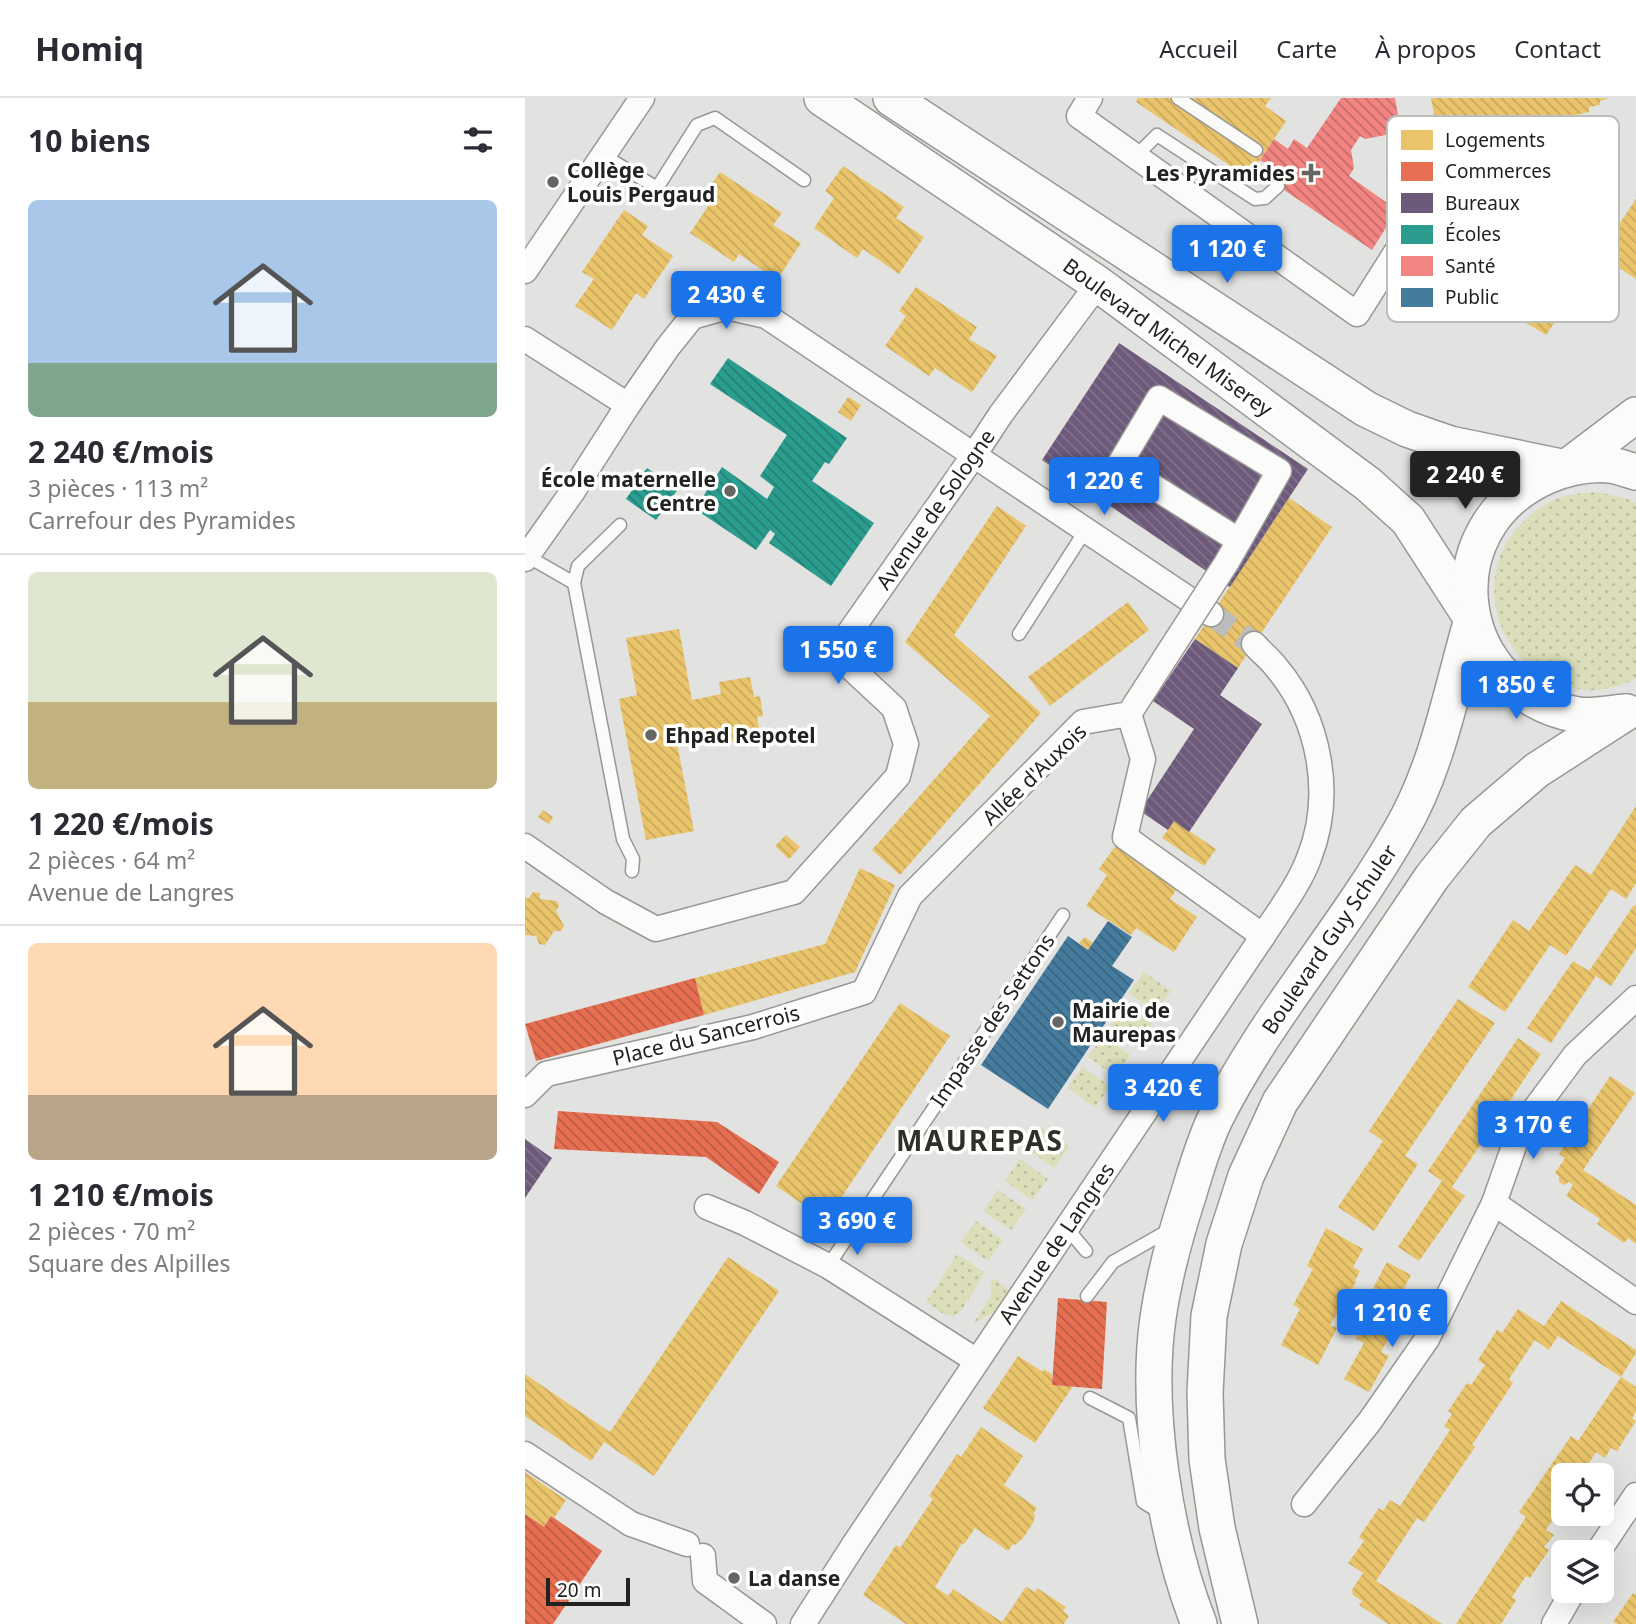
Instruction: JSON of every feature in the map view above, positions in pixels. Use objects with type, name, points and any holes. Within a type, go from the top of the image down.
[{"type":"street","points":[[525,271],[642,98]]},
{"type":"street","name":"Boulevard Michel Miserey","points":[[822,98],[1098,284],[1368,484],[1408,520],[1472,619]]},
{"type":"street","name":"Boulevard Michel Miserey","points":[[891,98],[1366,409],[1407,429],[1450,444],[1566,468]]},
{"type":"street","points":[[1090,98],[1079,116],[1357,314],[1387,266]]},
{"type":"street","name":"Avenue de Sologne","points":[[525,846],[606,902],[656,929],[794,892],[898,776],[906,744],[894,708],[835,653],[1000,414],[1098,284]]},
{"type":"street","points":[[526,557],[573,491],[667,347],[692,317],[727,307],[767,316],[1211,614]]},
{"type":"street","points":[[525,339],[628,405]]},
{"type":"street","points":[[1232,551],[1119,465],[1159,398],[1285,475],[1232,551],[1129,713],[1143,759],[1125,837],[1263,936]]},
{"type":"street","points":[[1633,712],[1581,715],[1543,705],[1511,684],[1487,654],[1472,619],[1471,572],[1481,538],[1499,509],[1525,486],[1566,468],[1636,415]]},
{"type":"street","points":[[1566,468],[1610,465],[1636,472]]},
{"type":"street","name":"Boulevard Guy Schuler","points":[[1199,1624],[1191,1605],[1170,1518],[1160,1458],[1154,1392],[1157,1320],[1168,1261],[1198,1161],[1215,1120],[1257,1046],[1401,830],[1426,781],[1472,619]]},
{"type":"street","name":"Avenue de Langres","points":[[813,1621],[855,1543],[1263,936],[1309,859],[1320,817],[1321,773],[1316,745],[1304,711],[1277,668],[1254,644]]},
{"type":"street","points":[[1240,1624],[1217,1528],[1207,1459],[1205,1393],[1209,1316],[1224,1244],[1246,1176],[1280,1102],[1431,877],[1476,822],[1537,770],[1633,712]]},
{"type":"street","name":"Allée d'Auxois","points":[[864,992],[910,896],[1083,722],[1129,713]]},
{"type":"street","name":"Place du Sancerrois","points":[[525,1095],[547,1074],[753,1027],[864,992]]},
{"type":"street","points":[[1304,1504],[1370,1421],[1427,1339],[1494,1203],[1520,1129],[1575,1055],[1636,998]]},
{"type":"street","points":[[1494,1203],[1636,1302]]},
{"type":"street","points":[[708,1207],[828,1266],[977,1361]]},
{"type":"street","points":[[525,1454],[631,1524],[695,1550],[705,1581],[764,1624]]},
{"type":"street","points":[[1606,1540],[1635,1499]]},
{"type":"street","points":[[1554,1624],[1566,1603]]},
{"type":"lane","points":[[1178,98],[1255,150]]},
{"type":"lane","points":[[603,155],[657,188],[697,125],[715,118],[804,180]]},
{"type":"lane","points":[[1135,157],[1157,135],[1255,199],[1265,198],[1278,186]]},
{"type":"lane","points":[[620,525],[578,566],[574,583],[623,839],[632,859],[632,871]]},
{"type":"lane","points":[[1019,634],[1085,531]]},
{"type":"lane","points":[[526,557],[574,583]]},
{"type":"lane","name":"Impasse des Settons","points":[[828,1266],[1063,915]]},
{"type":"lane","points":[[1087,1296],[1113,1262],[1178,1226]]},
{"type":"lane","points":[[1066,1227],[1086,1251]]},
{"type":"lane","points":[[1090,1398],[1129,1418],[1143,1502],[1170,1518]]},
{"type":"green space","points":[[1598,492],[1636,503],[1636,679],[1604,689],[1584,690],[1556,683],[1532,669],[1514,649],[1501,626],[1495,600],[1496,574],[1504,548],[1531,515],[1547,503],[1560,498]]},
{"type":"green space","points":[[1144,972],[1171,991],[1156,1013],[1129,993]]},
{"type":"green space","points":[[1125,1004],[1152,1023],[1137,1044],[1110,1025]]},
{"type":"green space","points":[[1103,1036],[1130,1055],[1115,1076],[1088,1057]]},
{"type":"green space","points":[[1082,1067],[1110,1086],[1095,1108],[1068,1088]]},
{"type":"green space","points":[[1042,1127],[1069,1147],[1054,1168],[1027,1149]]},
{"type":"green space","points":[[1020,1159],[1048,1179],[1032,1200],[1005,1181]]},
{"type":"green space","points":[[998,1190],[1026,1209],[1011,1230],[983,1211]]},
{"type":"green space","points":[[976,1221],[1003,1240],[988,1261],[961,1242]]},
{"type":"green space","points":[[957,1254],[985,1273],[961,1311],[954,1316],[945,1315],[926,1302]]},
{"type":"green space","points":[[994,1278],[1009,1290],[994,1312],[973,1324],[992,1294],[990,1284]]},
{"type":"building: Logements","points":[[1138,98],[1271,98],[1265,106],[1286,121],[1248,178],[1136,102]]},
{"type":"building: Logements","points":[[1431,98],[1607,99],[1600,101],[1600,105],[1589,107],[1589,112],[1570,116],[1434,116]]},
{"type":"building: Logements","points":[[843,166],[904,207],[896,218],[924,237],[899,274],[863,249],[857,258],[814,228],[834,198],[825,191]]},
{"type":"building: Logements","points":[[720,172],[782,213],[773,225],[801,243],[777,280],[739,254],[734,262],[690,233],[711,202],[703,196]]},
{"type":"building: Logements","points":[[1636,199],[1636,279],[1619,268],[1619,224]]},
{"type":"building: Logements","points":[[624,210],[648,226],[642,235],[673,256],[644,299],[636,293],[612,330],[575,306],[594,279],[582,272]]},
{"type":"building: Logements","points":[[916,287],[977,327],[969,339],[997,356],[972,392],[935,368],[929,376],[885,346],[906,316],[899,311]]},
{"type":"building: Logements","points":[[1525,322],[1555,322],[1546,335]]},
{"type":"building: Logements","points":[[848,397],[861,405],[851,421],[838,412]]},
{"type":"building: Logements","points":[[1289,498],[1332,527],[1238,668],[1195,639]]},
{"type":"building: Logements","points":[[997,506],[1026,526],[954,635],[1041,713],[900,875],[872,850],[990,716],[905,642]]},
{"type":"building: Logements","points":[[1128,602],[1149,630],[1050,706],[1028,677]]},
{"type":"building: Logements","name":"Ehpad Repotel","points":[[679,629],[692,700],[721,694],[719,682],[750,677],[754,697],[760,696],[763,716],[757,717],[761,738],[731,742],[729,733],[690,741],[688,730],[675,733],[694,831],[646,840],[619,699],[637,695],[626,638]]},
{"type":"building: Logements","points":[[1636,806],[1636,883],[1626,899],[1611,889],[1566,956],[1550,945],[1505,1012],[1468,987],[1513,920],[1529,931],[1575,865],[1591,875]]},
{"type":"building: Logements","points":[[543,810],[553,817],[549,824],[538,817]]},
{"type":"building: Logements","points":[[1174,821],[1216,849],[1204,866],[1162,838]]},
{"type":"building: Logements","points":[[786,835],[800,847],[789,859],[775,846]]},
{"type":"building: Logements","points":[[1117,844],[1179,886],[1170,899],[1197,917],[1174,952],[1136,928],[1131,935],[1086,906],[1107,875],[1099,869]]},
{"type":"building: Logements","points":[[860,868],[895,885],[855,972],[704,1015],[695,978],[825,944]]},
{"type":"building: Logements","points":[[533,892],[540,893],[540,899],[557,901],[559,906],[556,911],[564,926],[561,931],[554,931],[545,945],[539,944],[536,936],[525,935],[525,897],[528,899]]},
{"type":"building: Logements","points":[[1634,905],[1636,948],[1611,986],[1596,976],[1551,1043],[1527,1028],[1573,961],[1589,971]]},
{"type":"building: Logements","points":[[1085,937],[1093,943],[1088,950],[1079,943]]},
{"type":"building: Logements","points":[[1458,999],[1495,1023],[1405,1156],[1418,1164],[1374,1231],[1338,1207],[1383,1141],[1369,1131]]},
{"type":"building: Logements","points":[[900,1003],[950,1036],[826,1220],[776,1186]]},
{"type":"building: Logements","points":[[1518,1038],[1541,1054],[1452,1187],[1465,1196],[1419,1261],[1398,1247],[1442,1181],[1428,1171]]},
{"type":"building: Logements","points":[[1610,1076],[1635,1093],[1583,1170],[1636,1205],[1636,1244],[1628,1238],[1624,1243],[1597,1224],[1600,1219],[1566,1196],[1573,1185],[1559,1182],[1559,1176],[1555,1173],[1565,1158],[1559,1154]]},
{"type":"building: Logements","points":[[1326,1228],[1363,1249],[1353,1267],[1360,1271],[1356,1282],[1330,1325],[1337,1328],[1318,1365],[1281,1345],[1300,1309],[1293,1305],[1313,1269],[1307,1266]]},
{"type":"building: Logements","points":[[728,1257],[779,1291],[654,1476],[604,1442],[591,1461],[525,1416],[525,1374],[610,1432]]},
{"type":"building: Logements","points":[[1387,1262],[1411,1275],[1393,1310],[1400,1316],[1381,1352],[1389,1356],[1369,1392],[1344,1379],[1364,1343],[1356,1339],[1376,1302],[1368,1298]]},
{"type":"building: Logements","points":[[1561,1301],[1636,1350],[1636,1353],[1621,1377],[1558,1336],[1549,1350],[1535,1340],[1509,1379],[1513,1383],[1472,1445],[1475,1447],[1424,1522],[1417,1518],[1376,1581],[1442,1624],[1388,1624],[1359,1605],[1362,1601],[1353,1595],[1352,1590],[1363,1573],[1348,1563],[1364,1541],[1359,1537],[1379,1508],[1383,1511],[1390,1500],[1400,1506],[1450,1430],[1444,1426],[1452,1414],[1448,1411],[1467,1383],[1471,1385],[1485,1365],[1478,1360],[1497,1330],[1502,1333],[1518,1309],[1544,1326]]},
{"type":"building: Logements","points":[[1018,1356],[1043,1372],[1044,1369],[1052,1374],[1052,1385],[1073,1386],[1035,1443],[983,1408]]},
{"type":"building: Logements","points":[[1621,1377],[1636,1387],[1636,1412],[1632,1418],[1636,1421],[1617,1451],[1611,1448],[1605,1458],[1596,1452],[1589,1463],[1553,1463],[1571,1436],[1578,1441]]},
{"type":"building: Logements","points":[[981,1427],[1023,1456],[1004,1485],[1037,1508],[1033,1514],[1033,1523],[1023,1538],[1008,1551],[975,1528],[964,1544],[962,1543],[935,1587],[948,1596],[953,1589],[1002,1622],[1026,1587],[1035,1592],[1037,1588],[1066,1607],[1063,1611],[1069,1616],[1064,1624],[906,1624],[863,1595],[896,1545],[900,1548],[933,1499],[929,1496],[957,1454],[961,1457]]},
{"type":"building: Logements","points":[[1551,1465],[1551,1522],[1546,1530],[1554,1535],[1544,1547],[1549,1550],[1530,1578],[1526,1576],[1512,1597],[1516,1600],[1501,1624],[1456,1624],[1526,1517],[1519,1512]]},
{"type":"building: Logements","points":[[525,1472],[566,1500],[544,1527],[525,1514]]},
{"type":"building: Logements","points":[[1633,1593],[1636,1595],[1636,1624],[1613,1622]]},
{"type":"building: Commerces","points":[[695,978],[704,1015],[536,1061],[525,1024]]},
{"type":"building: Commerces","points":[[558,1111],[717,1122],[779,1162],[759,1194],[706,1157],[554,1149]]},
{"type":"building: Commerces","points":[[1058,1298],[1107,1302],[1102,1389],[1052,1385]]},
{"type":"building: Commerces","points":[[525,1514],[544,1527],[551,1516],[602,1551],[553,1624],[525,1624]]},
{"type":"building: Bureaux","points":[[1119,343],[1308,469],[1230,587],[1042,460]]},
{"type":"building: Bureaux","points":[[1195,639],[1238,668],[1220,695],[1262,724],[1189,832],[1174,821],[1168,830],[1140,811],[1194,729],[1153,701]]},
{"type":"building: Bureaux","points":[[525,1139],[552,1158],[525,1198]]},
{"type":"building: Écoles","points":[[728,358],[847,438],[829,464],[825,462],[812,481],[874,523],[831,586],[769,543],[775,534],[770,530],[756,550],[695,509],[722,467],[767,499],[774,487],[760,476],[787,435],[710,384]]},
{"type":"building: Écoles","points":[[647,468],[678,489],[656,520],[626,499]]},
{"type":"building: Santé","name":"Les Pyramides","points":[[1341,98],[1395,98],[1398,116],[1387,116],[1387,135],[1365,139],[1360,136],[1351,150],[1354,168],[1349,176],[1387,203],[1387,226],[1372,250],[1268,179],[1274,169],[1260,160],[1274,139],[1288,149],[1294,139],[1307,148]]},
{"type":"building: Public","name":"Mairie de Maurepas","points":[[1108,921],[1132,937],[1112,966],[1134,980],[1048,1109],[981,1065],[1068,936],[1088,950]]},
{"type":"tunnel","points":[[1211,614],[1254,644]]},
{"type":"place","name":"Les Pyramides","points":[[1311,173]]},
{"type":"place","name":"Collège Louis Pergaud","points":[[553,182]]},
{"type":"place","name":"École maternelle Centre","points":[[730,491]]},
{"type":"place","name":"Ehpad Repotel","points":[[651,735]]},
{"type":"place","name":"Mairie de Maurepas","points":[[1058,1022]]},
{"type":"place","name":"La danse","points":[[734,1578]]},
{"type":"district","name":"MAUREPAS","points":[[980,1140]]}]
